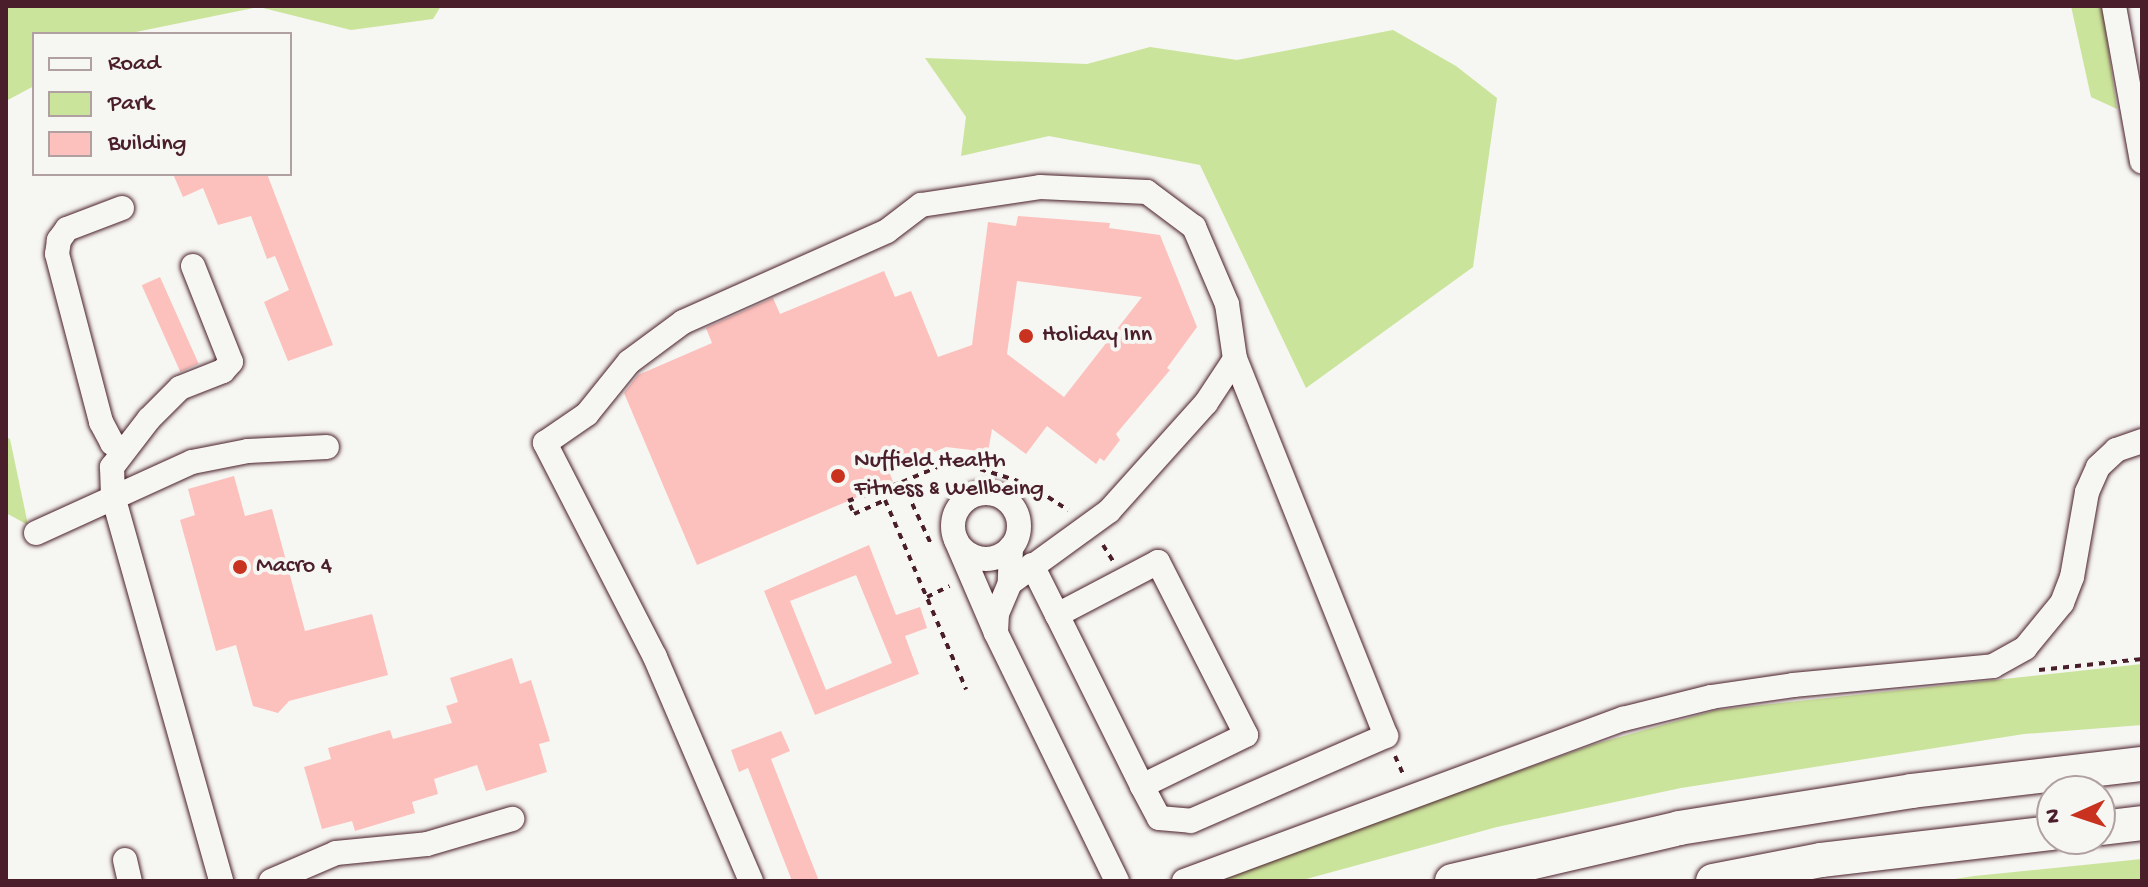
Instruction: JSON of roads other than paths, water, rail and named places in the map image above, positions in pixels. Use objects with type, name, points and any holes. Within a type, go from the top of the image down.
[{"type":"highway","points":[[1452,881],[1679,828],[1912,791],[2142,764]]},
{"type":"highway","points":[[2116,826],[2142,823]]},
{"type":"highway","points":[[1713,881],[1821,860],[2036,835]]},
{"type":"street","points":[[2114,6],[2142,162]]},
{"type":"street","points":[[751,881],[655,657],[545,443],[587,414],[629,362],[683,322],[887,231],[921,205],[1040,187],[1147,192],[1171,206],[1194,227],[1208,256],[1227,304],[1235,359],[1386,736],[1191,821],[1159,818],[1032,565]]},
{"type":"street","points":[[122,208],[67,229],[59,240],[57,254],[101,422],[112,443],[123,450]]},
{"type":"street","points":[[193,266],[231,362],[223,371],[180,388],[123,450],[112,467],[113,496],[221,881]]},
{"type":"street","points":[[1010,583],[1109,511],[1206,403],[1235,359]]},
{"type":"street","points":[[1184,881],[1623,719],[1711,697],[1993,666],[2025,648],[2062,603],[2072,577],[2087,492],[2098,467],[2116,450],[2142,441]]},
{"type":"street","points":[[36,533],[192,462],[248,451],[327,447]]},
{"type":"street","points":[[996,633],[997,613],[1010,583],[1011,547],[1019,527],[1014,507],[987,492],[959,506],[956,539],[996,633],[1117,881]]},
{"type":"street","points":[[956,539],[981,558],[1011,547]]},
{"type":"street","points":[[1057,615],[1158,562],[1246,735],[1142,786]]},
{"type":"street","points":[[271,881],[336,853],[427,844],[512,819]]},
{"type":"place","name":"Holiday Inn","points":[[1026,336]]},
{"type":"place","name":"Nuffield Health Fitness & Wellbeing","points":[[838,476]]},
{"type":"place","name":"Macro 4","points":[[240,567]]}]
